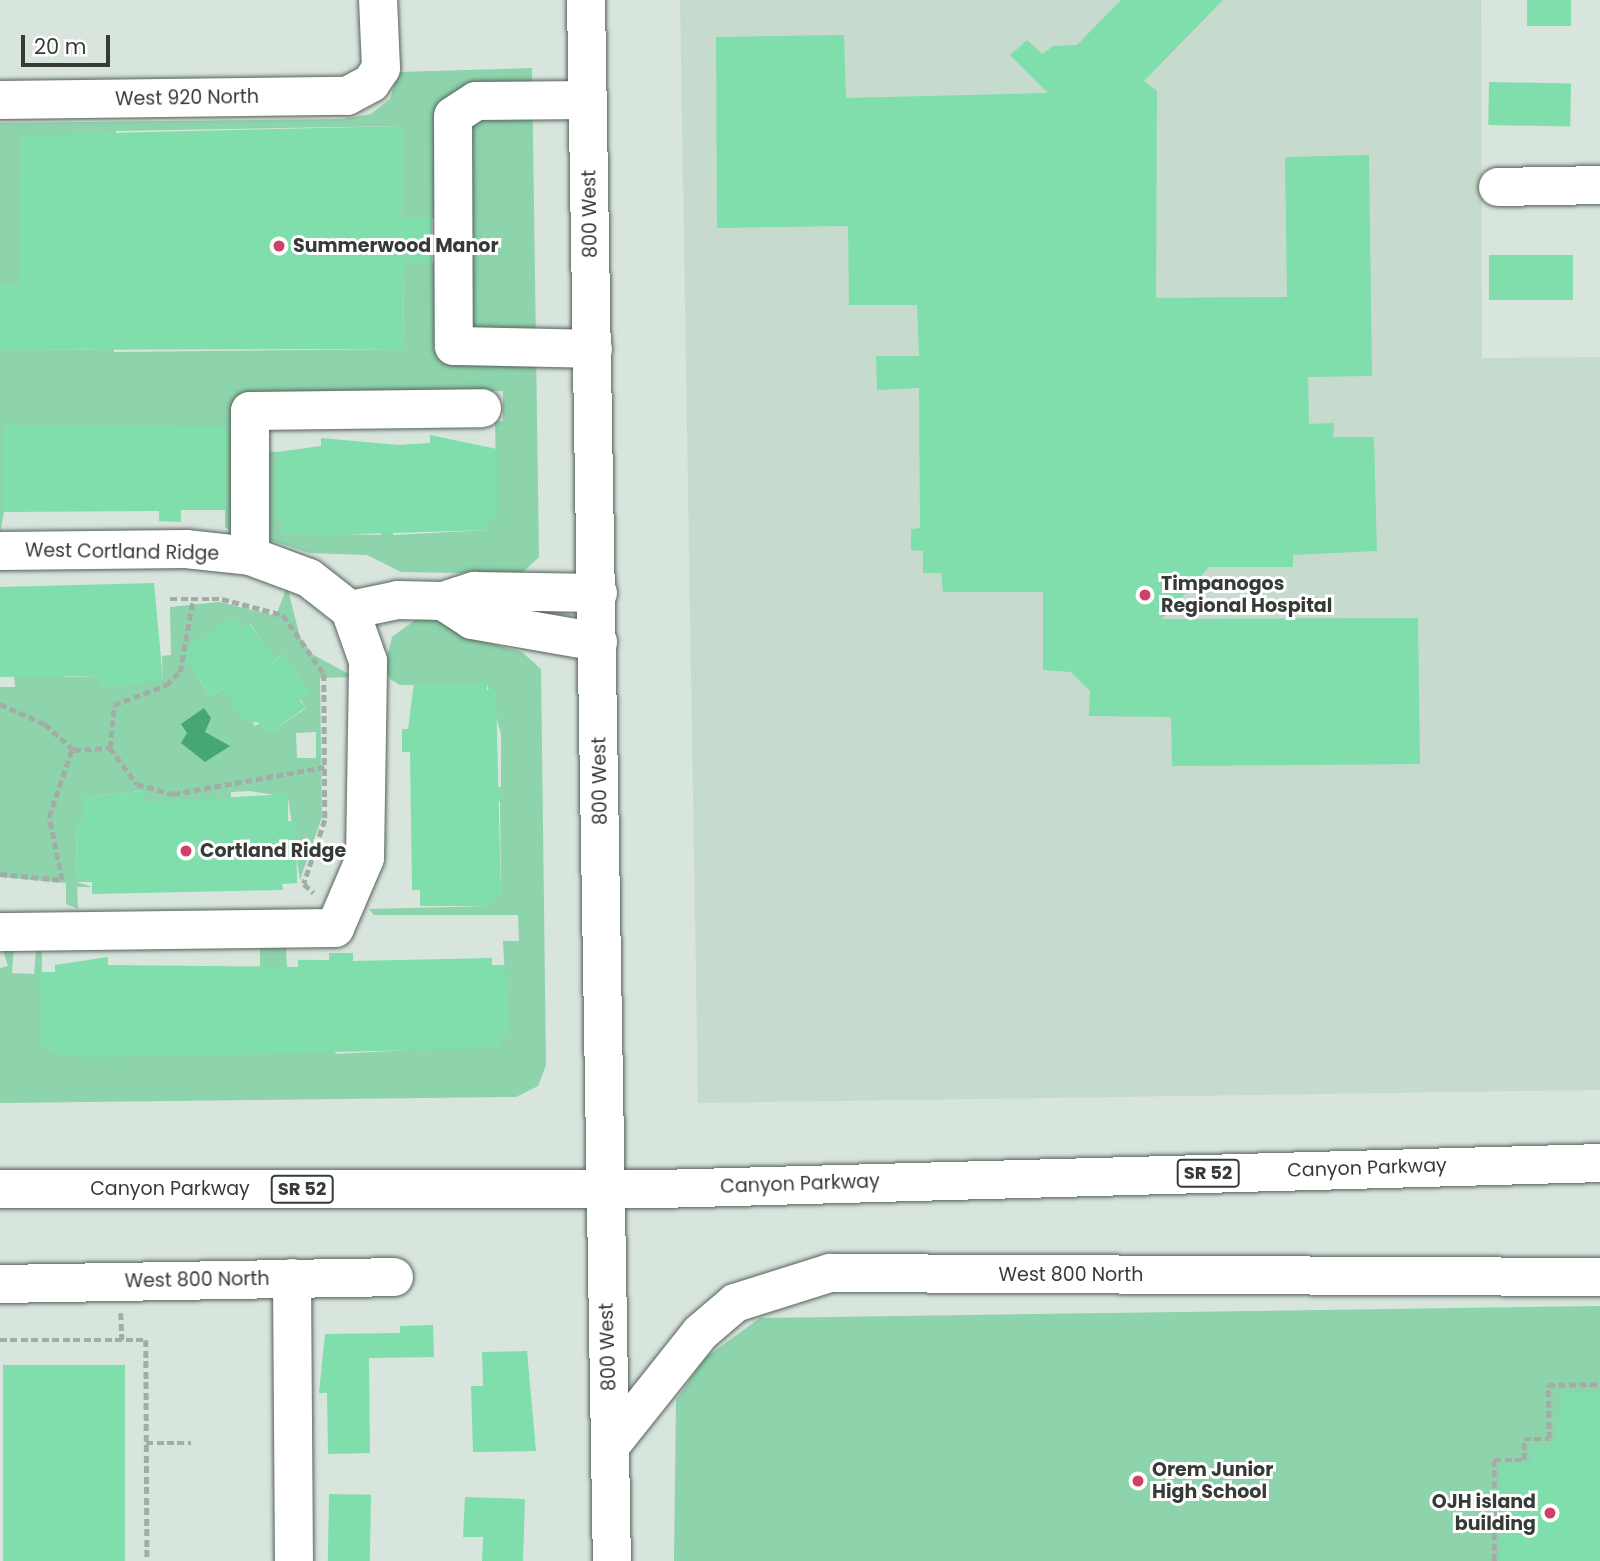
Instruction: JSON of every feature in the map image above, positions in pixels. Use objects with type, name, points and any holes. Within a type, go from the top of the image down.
[{"type":"main road","name":"West 920 North","points":[[0,100],[347,96],[371,83],[380,68],[378,0]]},
{"type":"main road","name":"800 West","points":[[586,0],[598,593],[604,1189],[612,1561]]},
{"type":"main road","points":[[588,100],[476,100],[453,116],[454,346],[593,349]]},
{"type":"main road","points":[[1498,187],[1600,185]]},
{"type":"main road","points":[[250,556],[250,411],[482,408]]},
{"type":"main road","name":"West Cortland Ridge","points":[[0,551],[186,549],[250,556],[309,578],[351,610]]},
{"type":"main road","points":[[0,932],[335,928],[365,858],[368,661],[351,610],[398,600],[443,601],[474,591],[598,593]]},
{"type":"main road","points":[[443,601],[472,620],[598,642]]},
{"type":"main road","name":"Canyon Parkway","points":[[0,1189],[604,1189],[1600,1163]]},
{"type":"main road","name":"West 800 North","points":[[611,1445],[700,1333],[735,1303],[830,1273],[1600,1277]]},
{"type":"main road","name":"West 800 North","points":[[0,1284],[394,1277]]},
{"type":"main road","points":[[292,1278],[294,1561]]},
{"type":"path","points":[[170,599],[193,599],[268,609],[290,623],[303,651],[324,674],[325,820],[304,884],[317,895]]},
{"type":"path","points":[[193,599],[180,672],[166,685],[114,705],[110,748],[137,784],[173,794],[325,767]]},
{"type":"path","points":[[0,704],[45,724],[72,748],[110,748]]},
{"type":"path","points":[[0,874],[62,880],[49,817],[72,748]]},
{"type":"path","points":[[0,1340],[146,1340],[147,1561]]},
{"type":"path","points":[[1494,1561],[1494,1460],[1524,1460],[1524,1439],[1549,1439],[1548,1385],[1600,1384]]},
{"type":"path","points":[[146,1443],[191,1443]]},
{"type":"shaded area","name":"Timpanogos Regional Hospital","points":[[680,0],[1481,0],[1482,358],[1600,357],[1600,1090],[698,1103]]},
{"type":"shaded area","points":[[532,68],[539,557],[521,574],[401,572],[367,555],[309,553],[270,540],[266,530],[266,451],[277,452],[277,522],[284,522],[284,533],[381,535],[381,517],[392,517],[393,535],[489,530],[489,520],[497,519],[495,422],[503,421],[503,391],[280,394],[231,532],[225,527],[226,427],[4,512],[0,533],[0,350],[95,350],[93,315],[113,319],[114,352],[404,349],[403,262],[442,263],[441,218],[402,218],[403,126],[116,131],[115,305],[0,284],[0,123],[342,119],[371,114],[390,99],[398,72]]},
{"type":"shaded area","points":[[287,586],[300,637],[312,654],[354,677],[320,678],[322,817],[300,880],[288,797],[250,791],[231,792],[231,804],[143,805],[142,791],[84,797],[84,822],[76,823],[77,882],[92,887],[77,887],[78,909],[66,904],[66,883],[0,877],[0,687],[15,687],[14,673],[64,652],[65,677],[101,676],[101,688],[163,679],[162,656],[171,655],[170,607],[219,602],[276,616]],"holes":[[[250,623],[274,660],[283,654],[305,709],[268,734],[260,723],[255,726],[230,685],[211,697],[196,675]],[[316,732],[316,758],[297,758],[296,733]]]},
{"type":"shaded area","points":[[418,618],[441,620],[461,636],[522,652],[541,669],[546,1065],[538,1086],[516,1097],[0,1103],[0,968],[8,966],[2,947],[14,946],[12,973],[34,974],[36,951],[42,951],[41,1044],[49,1045],[50,1054],[214,1055],[260,970],[260,949],[286,948],[287,967],[336,1054],[500,1045],[500,1035],[508,1035],[503,941],[519,941],[518,915],[374,915],[369,909],[491,906],[491,897],[501,897],[500,801],[483,800],[483,787],[501,787],[501,734],[487,684],[400,685],[390,679],[385,666],[392,637]]},
{"type":"shaded area","points":[[204,708],[211,718],[205,732],[230,746],[205,762],[181,743],[187,733],[181,724]]},
{"type":"shaded area","name":"Orem Junior High School","points":[[1600,1306],[1600,1561],[674,1561],[676,1400],[705,1358],[760,1318]]},
{"type":"building","name":"Timpanogos Regional Hospital","points":[[1121,0],[1223,0],[1144,81],[1157,91],[1156,298],[1287,297],[1285,157],[1369,155],[1372,376],[1308,377],[1309,424],[1334,423],[1333,437],[1374,437],[1377,551],[1293,555],[1293,567],[1209,567],[1162,619],[1418,618],[1420,764],[1172,766],[1171,717],[1089,716],[1090,691],[1071,672],[1043,670],[1043,592],[943,592],[941,573],[923,573],[923,551],[911,550],[911,529],[920,528],[919,388],[877,390],[876,356],[919,356],[917,305],[849,305],[848,226],[717,228],[716,37],[844,35],[846,98],[1048,93],[1010,55],[1027,40],[1042,54],[1053,46],[1077,45]]},
{"type":"building","points":[[1527,0],[1571,0],[1571,26],[1527,26]]},
{"type":"building","points":[[1489,82],[1571,83],[1570,126],[1488,125]]},
{"type":"building","name":"Summerwood Manor","points":[[404,126],[402,218],[432,218],[432,263],[403,262],[404,349],[0,350],[0,284],[20,284],[21,135]]},
{"type":"building","points":[[1489,255],[1573,255],[1573,300],[1489,300]]},
{"type":"building","points":[[4,425],[227,427],[226,510],[181,510],[181,522],[159,521],[159,511],[4,512]]},
{"type":"building","points":[[430,435],[497,449],[497,520],[489,520],[489,530],[327,535],[284,533],[284,522],[277,522],[277,452],[321,446],[321,438],[398,445],[430,443]]},
{"type":"building","points":[[154,583],[163,680],[101,688],[101,676],[0,677],[0,587]]},
{"type":"building","points":[[233,617],[241,629],[249,623],[275,660],[284,653],[311,693],[300,700],[305,708],[268,734],[260,723],[246,721],[223,689],[211,697],[181,652]]},
{"type":"building","points":[[414,683],[487,683],[487,690],[496,690],[501,897],[491,897],[491,906],[420,906],[420,890],[412,890],[410,752],[402,752],[402,729],[408,729]]},
{"type":"building","name":"Cortland Ridge","points":[[143,791],[143,802],[288,794],[288,821],[296,821],[297,883],[282,884],[283,890],[92,894],[92,882],[77,882],[76,822],[84,822],[84,797]]},
{"type":"building","points":[[329,953],[353,953],[353,961],[492,958],[492,965],[506,965],[508,1035],[500,1035],[500,1045],[459,1049],[215,1055],[92,1057],[50,1054],[49,1045],[41,1045],[40,972],[55,972],[55,965],[108,957],[108,965],[298,967],[298,960],[329,960]]},
{"type":"building","points":[[433,1325],[434,1357],[369,1358],[370,1453],[328,1454],[327,1393],[319,1393],[325,1334],[400,1333],[400,1326]]},
{"type":"building","points":[[527,1351],[536,1451],[473,1452],[471,1386],[483,1386],[482,1352]]},
{"type":"building","points":[[3,1365],[125,1365],[125,1561],[3,1561]]},
{"type":"building","name":"OJH island building","points":[[1600,1392],[1600,1561],[1500,1561],[1499,1465],[1532,1464],[1534,1446],[1556,1444],[1560,1393]]},
{"type":"building","points":[[329,1494],[371,1495],[370,1561],[328,1561]]},
{"type":"building","points":[[465,1497],[525,1499],[523,1561],[482,1561],[483,1537],[463,1537]]},
{"type":"place","name":"Summerwood Manor","points":[[279,246]]},
{"type":"place","name":"Timpanogos Regional Hospital","points":[[1145,595]]},
{"type":"place","name":"Cortland Ridge","points":[[186,851]]},
{"type":"place","name":"Orem Junior High School","points":[[1138,1481]]},
{"type":"place","name":"OJH island building","points":[[1550,1513]]}]
